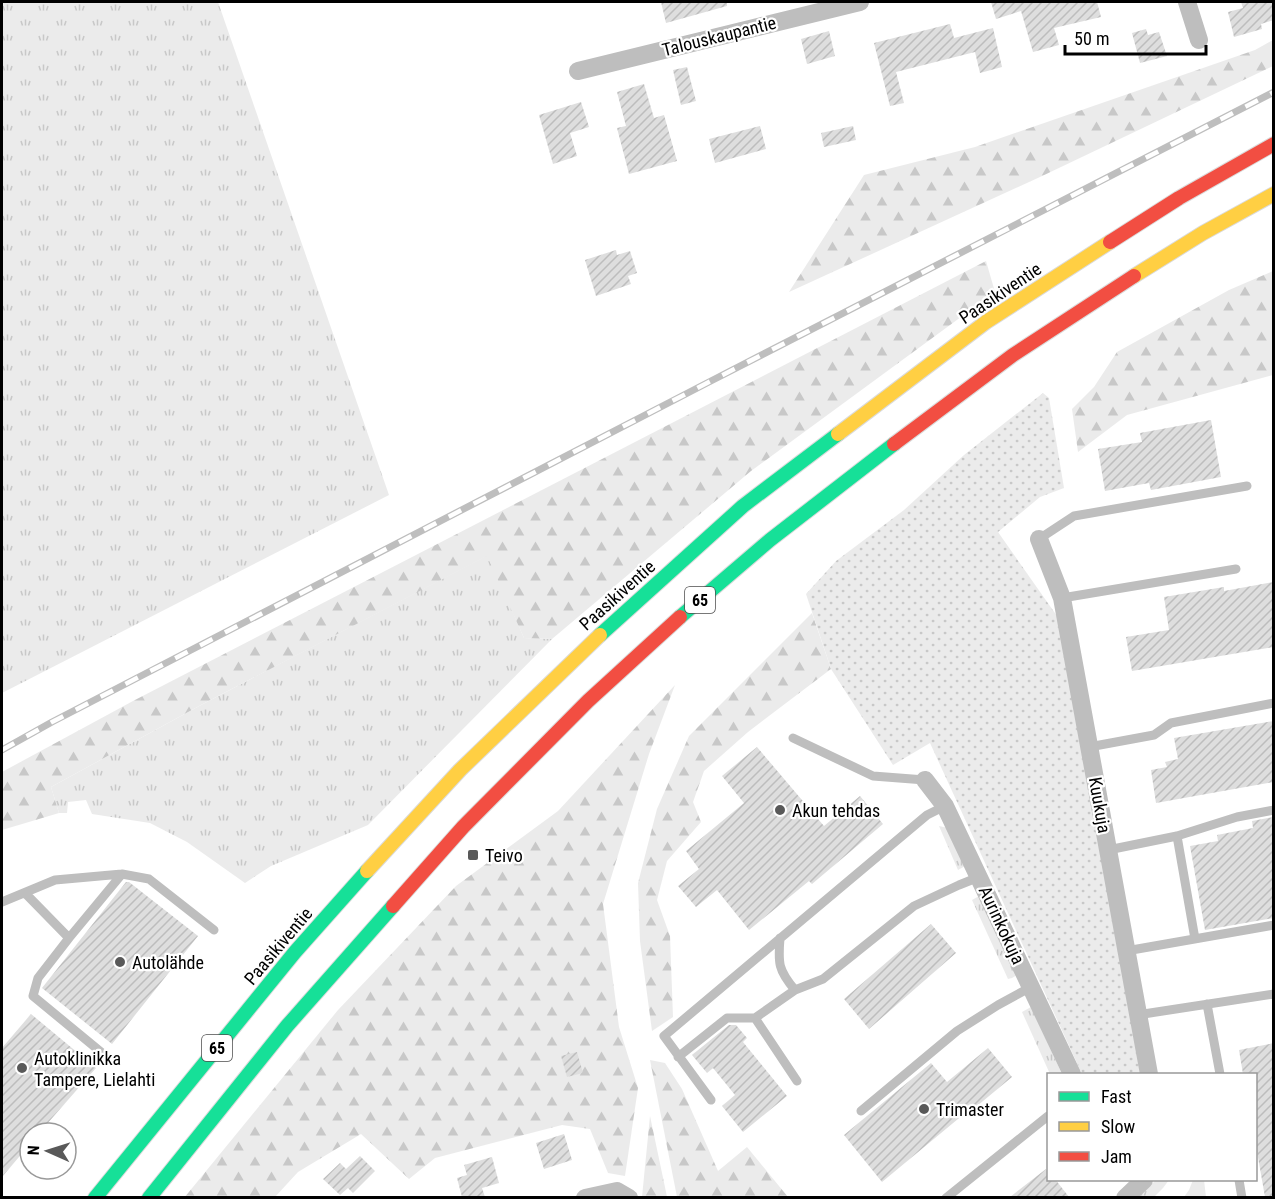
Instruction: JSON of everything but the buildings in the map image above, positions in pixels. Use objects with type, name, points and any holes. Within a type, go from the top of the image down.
[{"type":"highway","name":"Paasikiventie","points":[[95,1197],[295,952],[436,795],[632,604],[743,506],[986,322],[1179,198],[1274,144]]},
{"type":"highway","name":"65","points":[[149,1197],[287,1026],[463,827],[588,701],[664,630],[770,540],[911,430],[1013,355],[1203,233],[1274,194]]},
{"type":"highway","points":[[134,1129],[141,1120],[166,1111]]},
{"type":"street","name":"Talouskaupantie","points":[[578,71],[860,2]]},
{"type":"street","points":[[1186,2],[1199,40]]},
{"type":"street","name":"Kuukuja","points":[[1039,539],[1062,598],[1149,1073]]},
{"type":"street","name":"Aurinkokuja","points":[[924,780],[945,806],[1072,1073]]},
{"type":"street","points":[[1124,1191],[1141,1181]]},
{"type":"street","points":[[585,1197],[617,1191],[629,1197]]},
{"type":"lane","points":[[1039,539],[1074,516],[1247,486]]},
{"type":"lane","points":[[1062,598],[1236,569]]},
{"type":"lane","points":[[1089,747],[1154,735],[1171,723],[1274,703]]},
{"type":"lane","points":[[793,738],[873,776],[924,780]]},
{"type":"lane","points":[[711,1100],[664,1036],[927,815],[945,806]]},
{"type":"lane","points":[[1108,850],[1177,836],[1237,817],[1274,810]]},
{"type":"lane","points":[[1177,836],[1195,939]]},
{"type":"lane","points":[[107,1057],[33,996],[39,978],[122,874]]},
{"type":"lane","points":[[2,902],[55,880],[122,874],[149,879],[214,930]]},
{"type":"lane","points":[[678,1057],[728,1018],[755,1018],[795,990],[823,979],[914,906],[980,877]]},
{"type":"lane","points":[[25,893],[69,938]]},
{"type":"lane","points":[[1126,951],[1274,925]]},
{"type":"lane","points":[[780,938],[778,961],[784,977],[795,990]]},
{"type":"lane","points":[[861,1111],[957,1031],[1031,987]]},
{"type":"lane","points":[[1137,1015],[1274,994]]},
{"type":"lane","points":[[1207,1004],[1220,1073]]},
{"type":"lane","points":[[755,1018],[797,1081]]},
{"type":"lane","points":[[946,1197],[1047,1117]]},
{"type":"lane","points":[[1239,1181],[1242,1197]]},
{"type":"green space","points":[[2,2],[218,2],[389,495],[2,693]]},
{"type":"green space","points":[[1273,40],[1273,66],[1040,177],[789,292],[864,175],[975,147],[1255,50]]},
{"type":"green space","points":[[986,261],[995,292],[751,471],[552,639],[524,638],[487,556],[201,705],[51,787],[59,813],[2,830],[2,772],[133,701]]},
{"type":"green space","points":[[1273,271],[1273,375],[1127,415],[1078,452],[1072,409],[1094,387],[1117,352],[1229,290]]},
{"type":"green space","points":[[1043,393],[1049,398],[1064,488],[1040,497],[998,532],[1057,616],[1141,1073],[1082,1073],[930,743],[893,765],[831,669],[806,594],[836,561],[904,510],[964,455]]},
{"type":"green space","points":[[488,555],[524,638],[552,639],[368,825],[271,866],[245,883],[187,842],[150,823],[92,814],[86,800],[68,802],[67,813],[59,813],[51,787],[201,705]]},
{"type":"green space","points":[[812,613],[831,669],[748,732],[704,771],[693,802],[701,822],[667,861],[657,900],[670,936],[673,1017],[652,1031],[640,941],[638,883],[657,809],[689,736]]},
{"type":"green space","points":[[675,685],[649,754],[603,904],[619,1027],[638,1088],[625,1176],[608,1173],[590,1129],[562,1125],[435,1158],[409,1179],[361,1134],[298,1172],[275,1197],[184,1198],[338,1010],[456,886],[558,811]]},
{"type":"green space","points":[[939,826],[948,828],[967,865],[958,870]]},
{"type":"green space","points":[[981,895],[1017,975],[1012,978],[1008,979],[972,900]]},
{"type":"green space","points":[[1031,1007],[1062,1073],[1050,1073],[1022,1012]]},
{"type":"green space","points":[[650,1060],[665,1063],[682,1089],[718,1171],[747,1147],[788,1197],[677,1197]]},
{"type":"green space","points":[[650,1116],[666,1192],[667,1197],[642,1197]]},
{"type":"green space","points":[[1155,1181],[1168,1181],[1154,1197],[1137,1198]]},
{"type":"green space","points":[[1193,1181],[1204,1181],[1206,1197],[1184,1197]]},
{"type":"railway","points":[[2,750],[707,383],[1274,92]]},
{"type":"traffic: fast","points":[[600,635],[743,506],[838,434]]},
{"type":"traffic: fast","points":[[680,617],[770,540],[894,444]]},
{"type":"traffic: fast","points":[[95,1198],[295,952],[367,871]]},
{"type":"traffic: fast","points":[[149,1198],[287,1026],[393,906]]},
{"type":"traffic: slow","points":[[1134,276],[1203,233],[1274,194]]},
{"type":"traffic: slow","points":[[838,434],[986,322],[1110,242]]},
{"type":"traffic: slow","points":[[367,871],[460,770],[600,635]]},
{"type":"traffic: jam","points":[[1110,242],[1179,198],[1274,144]]},
{"type":"traffic: jam","points":[[894,444],[1013,355],[1134,276]]},
{"type":"traffic: jam","points":[[393,906],[463,827],[588,701],[680,617]]},
{"type":"place","name":"Akun tehdas","points":[[780,810]]},
{"type":"place","name":"Teivo","points":[[473,855]]},
{"type":"place","name":"Autolähde","points":[[120,962]]},
{"type":"place","name":"Autoklinikka Tampere, Lielahti","points":[[22,1068]]},
{"type":"place","name":"Trimaster","points":[[924,1109]]}]
